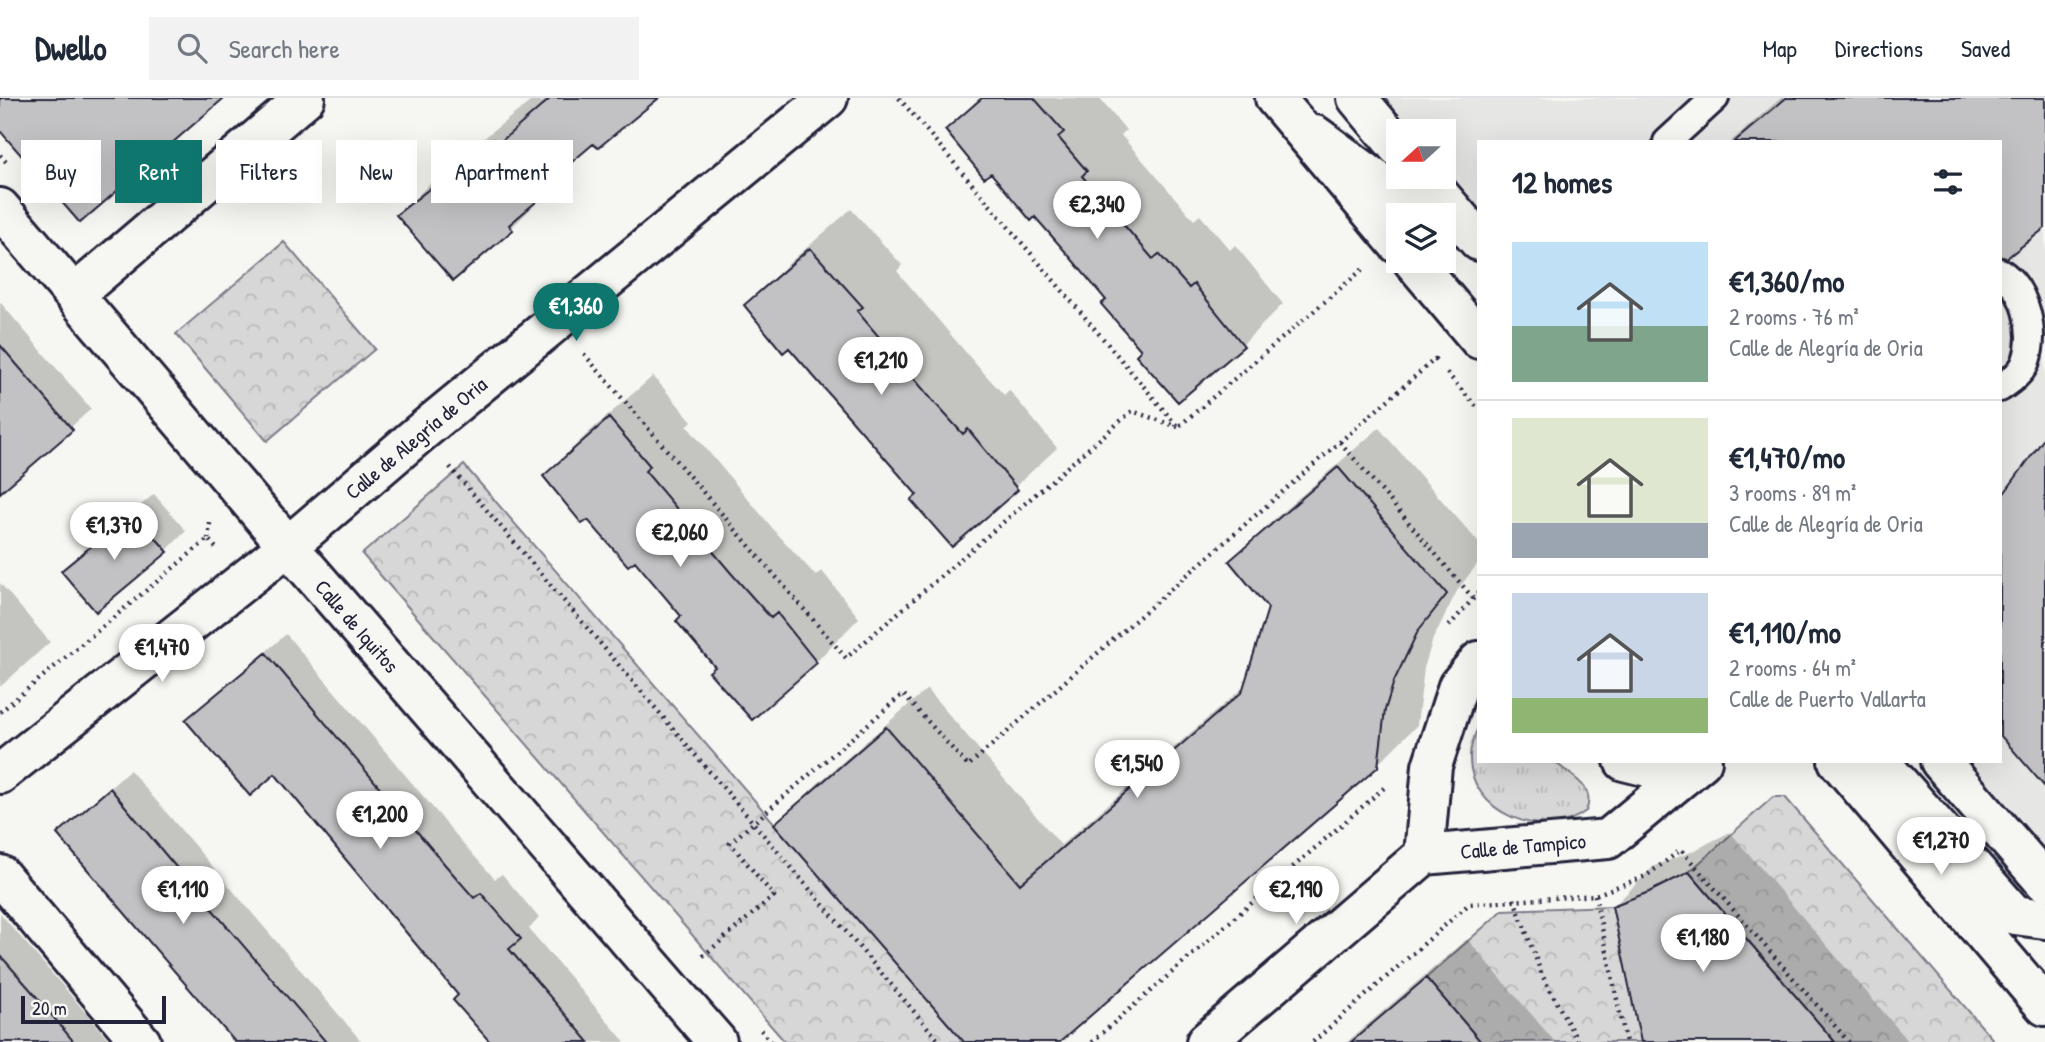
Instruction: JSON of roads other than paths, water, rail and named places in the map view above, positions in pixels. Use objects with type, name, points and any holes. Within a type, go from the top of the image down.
[{"type":"street","points":[[75,294],[305,98]]},
{"type":"street","name":"Calle de Alegría de Oria","points":[[0,774],[288,547],[420,433],[828,98]]},
{"type":"street","points":[[1357,98],[1386,132]]},
{"type":"street","points":[[1283,107],[1408,203]]},
{"type":"street","points":[[1283,107],[1386,229]]},
{"type":"street","points":[[1434,189],[1477,239]]},
{"type":"street","name":"Calle de Iquitos","points":[[0,208],[288,547],[717,1042]]},
{"type":"street","points":[[1456,239],[1477,255]]},
{"type":"street","points":[[1423,273],[1477,337]]},
{"type":"street","points":[[1206,1042],[1424,855],[1432,766],[1458,686],[1477,663]]},
{"type":"street","name":"Calle de Tampico","points":[[1642,763],[1693,769]]},
{"type":"street","points":[[1841,763],[2045,1006]]},
{"type":"street","points":[[1881,763],[2015,915],[2045,919]]},
{"type":"street","points":[[1942,763],[2045,882]]},
{"type":"street","name":"Calle de Tampico","points":[[1424,855],[1608,839],[1693,769]]},
{"type":"street","points":[[0,874],[141,1042]]},
{"type":"lane","points":[[1669,140],[1715,98]]},
{"type":"lane","points":[[2002,274],[2024,302],[2030,329],[2026,361],[2017,375],[2002,386]]}]
